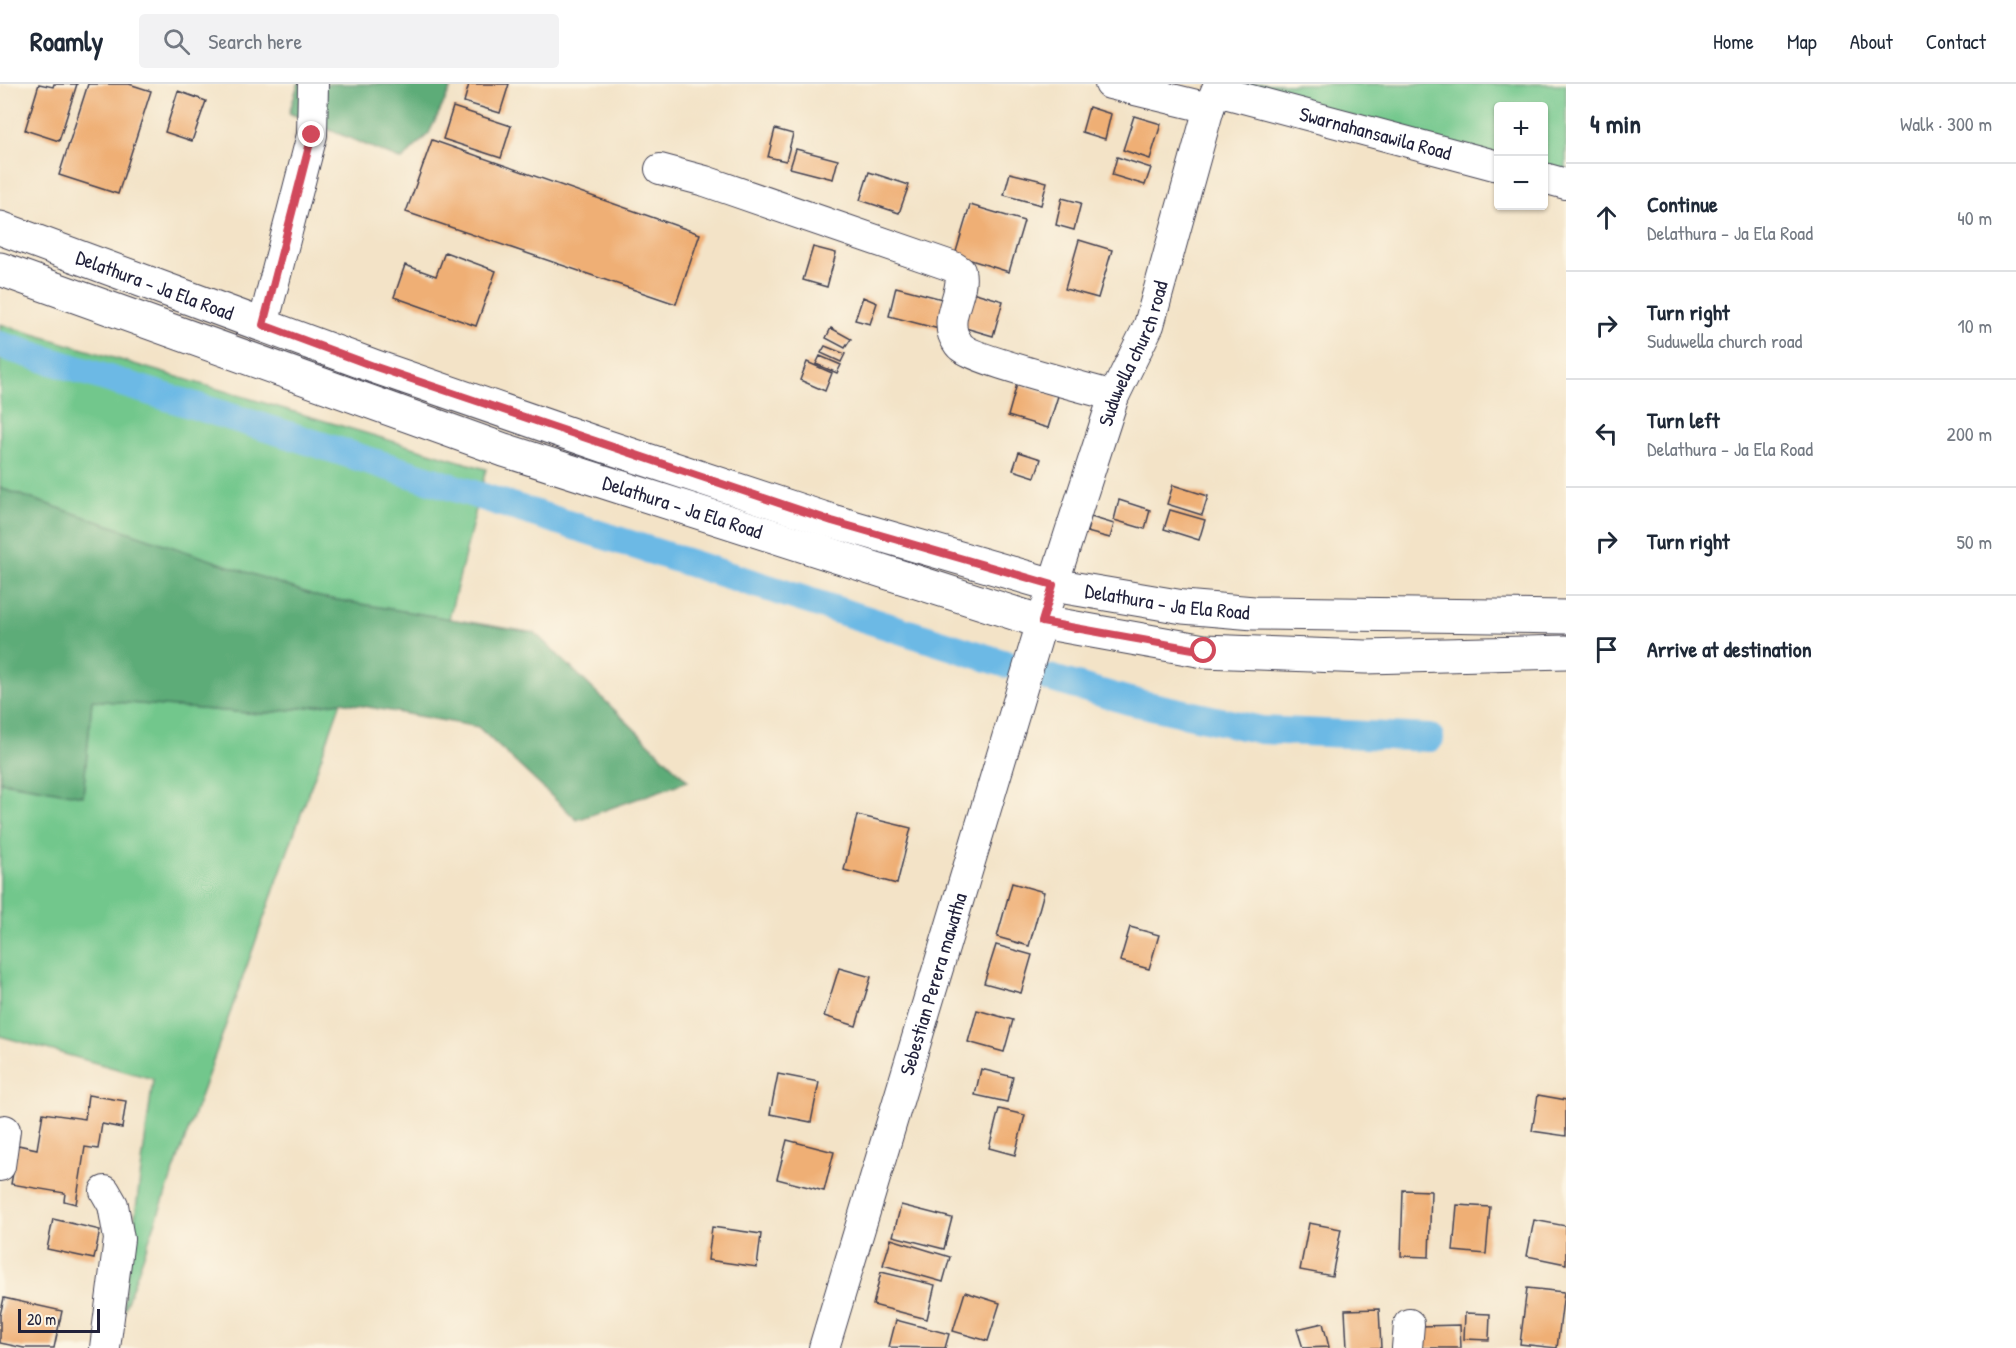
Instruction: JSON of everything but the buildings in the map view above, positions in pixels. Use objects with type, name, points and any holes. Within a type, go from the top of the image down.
[{"type":"main road","name":"Delathura - Ja Ela Road","points":[[0,228],[376,367],[832,521],[1053,585],[1183,607],[1254,613],[1566,617]]},
{"type":"main road","name":"Delathura - Ja Ela Road","points":[[0,269],[504,450],[1042,622],[1204,651],[1366,657],[1566,652]]},
{"type":"street","points":[[263,325],[312,135],[313,84]]},
{"type":"street","name":"Swarnahansawila Road","points":[[1110,84],[1215,94],[1494,165]]},
{"type":"street","name":"Suduwella church road","points":[[1042,622],[1114,396],[1149,325],[1215,94]]},
{"type":"street","points":[[660,169],[705,181],[954,267],[960,271],[962,279],[953,309],[952,333],[960,347],[982,357],[1114,396]]},
{"type":"street","points":[[1548,179],[1566,184]]},
{"type":"street","name":"Sebestian Perera mawatha","points":[[824,1348],[1042,622]]},
{"type":"street","points":[[0,1166],[5,1130]]},
{"type":"street","points":[[105,1191],[113,1205],[119,1239],[105,1348]]},
{"type":"green space","points":[[298,84],[453,84],[429,133],[402,160],[289,113]]},
{"type":"green space","points":[[1235,84],[1566,84],[1566,175],[1548,170],[1548,102],[1494,102],[1494,156]]},
{"type":"green space","points":[[0,324],[486,469],[449,619],[319,597],[0,488]]},
{"type":"green space","points":[[0,488],[319,597],[535,633],[688,781],[577,820],[478,727],[341,702],[261,714],[92,700],[83,796],[0,781]]},
{"type":"green space","points":[[92,700],[261,714],[341,702],[122,1316],[153,1079],[0,1036],[0,782],[83,795]]},
{"type":"waterway","points":[[0,345],[1006,664]]},
{"type":"waterway","points":[[1049,678],[1129,701],[1261,730],[1430,738]]},
{"type":"route","points":[[312,135],[263,325],[376,367],[605,446],[832,521],[1053,585],[1042,622],[1204,651]]}]
